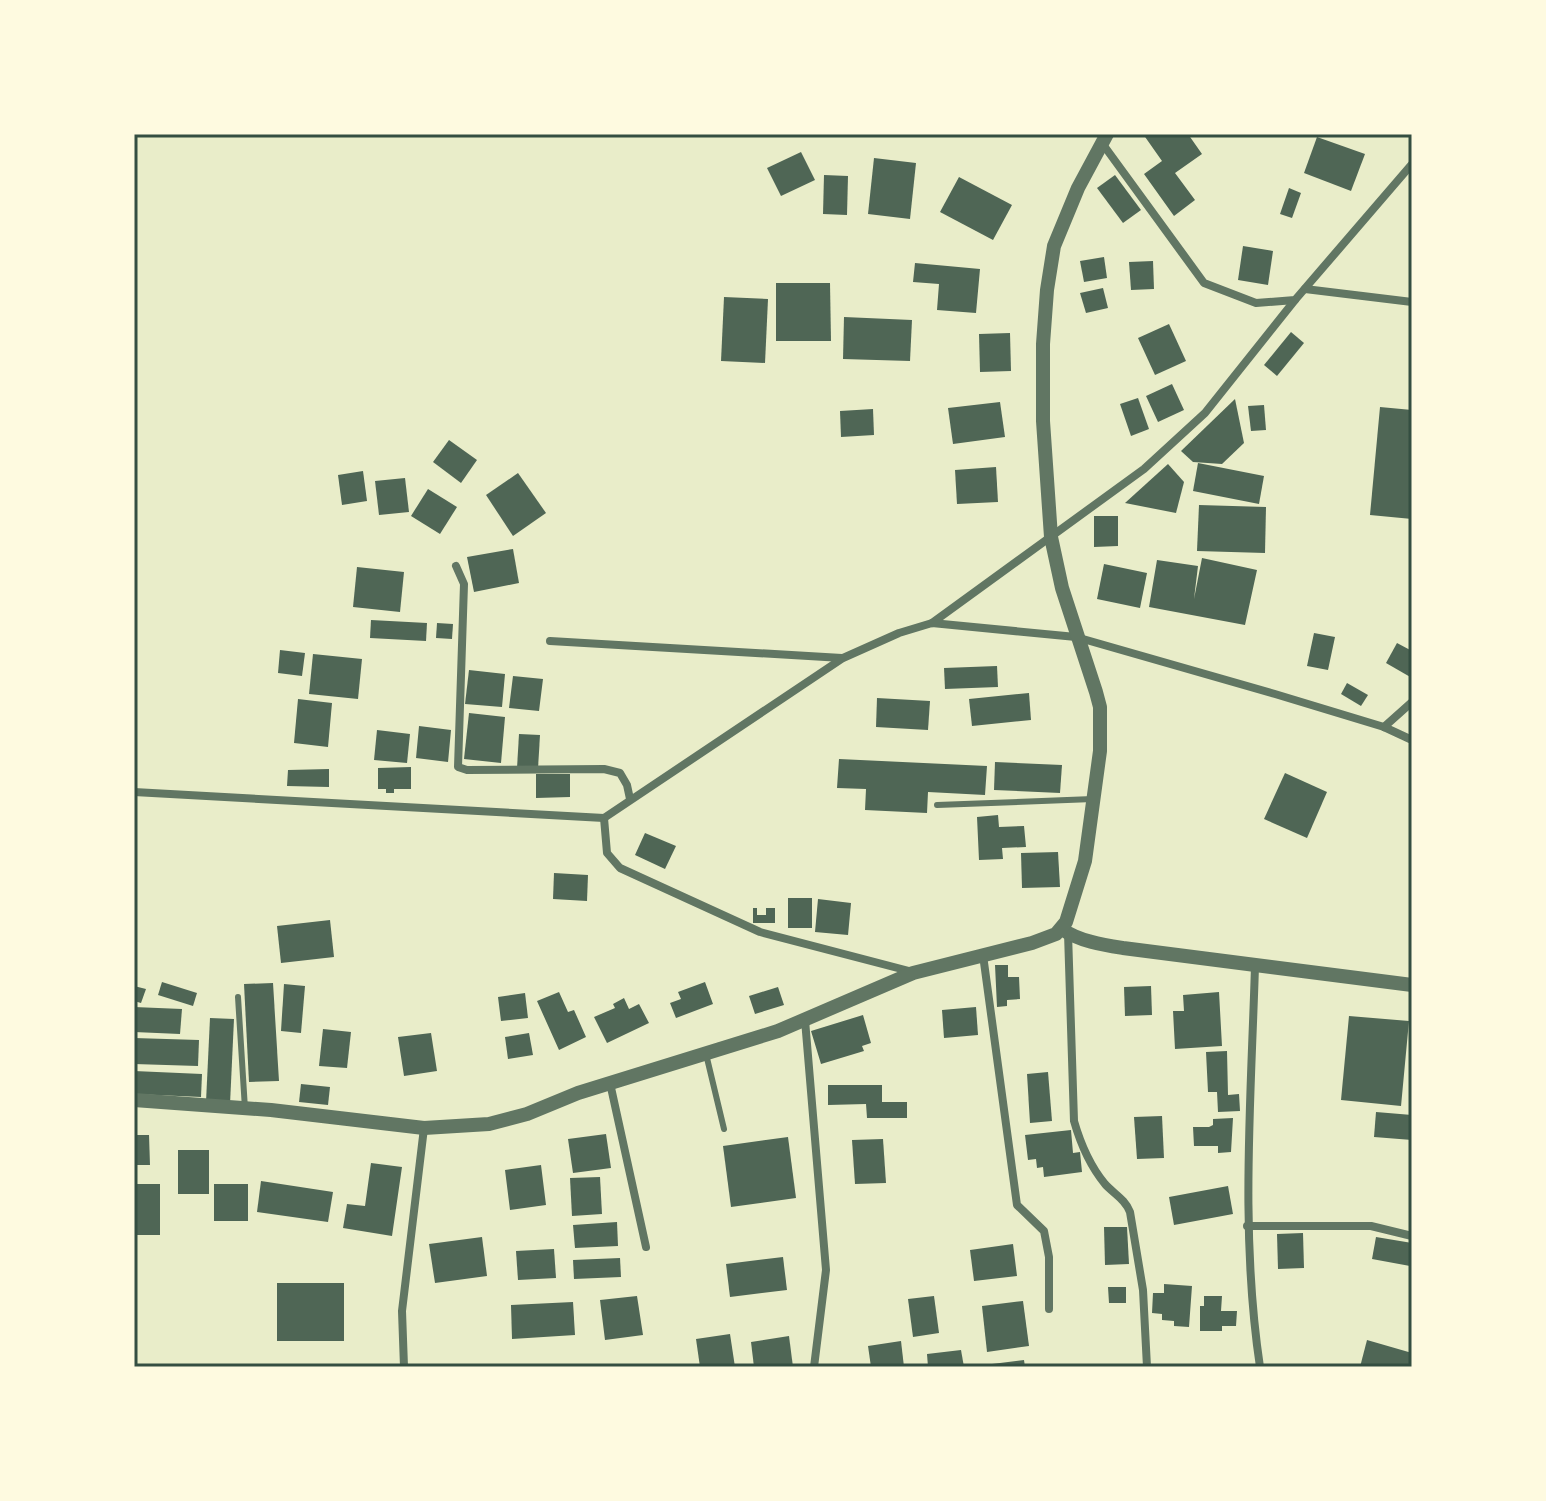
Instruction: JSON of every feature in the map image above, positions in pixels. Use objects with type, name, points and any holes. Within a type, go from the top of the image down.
[{"type":"street","points":[[1147,1367],[1143,1290],[1130,1212],[1126,1202],[1105,1183],[1079,1139],[1074,1121],[1065,931],[1085,861],[1095,799],[1100,707],[1076,637],[1051,537],[1043,421],[1043,344],[1051,260],[1078,188],[1104,138],[1204,283],[1256,303],[1295,300]]},
{"type":"street","points":[[134,792],[604,818],[843,658],[899,633],[932,623],[1144,469],[1205,413],[1295,300],[1412,164]]},
{"type":"street","points":[[1305,289],[1412,302]]},
{"type":"street","points":[[456,566],[464,584],[458,767],[467,770],[604,769],[620,773],[630,799]]},
{"type":"street","points":[[932,623],[1076,637],[1384,727],[1412,740]]},
{"type":"street","points":[[550,641],[843,658]]},
{"type":"street","points":[[1384,727],[1412,702]]},
{"type":"street","points":[[604,818],[607,853],[620,868],[760,932],[913,973]]},
{"type":"street","points":[[134,1100],[424,1128],[468,1127],[510,1120],[610,1083],[805,1020],[913,973],[1043,940],[1065,931],[1103,945],[1412,985]]},
{"type":"street","points":[[983,954],[1017,1205],[1044,1231],[1049,1257],[1049,1309]]},
{"type":"street","points":[[1255,966],[1247,1226],[1252,1313],[1260,1367]]},
{"type":"street","points":[[805,1020],[826,1270],[814,1367]]},
{"type":"street","points":[[610,1083],[646,1247]]},
{"type":"street","points":[[404,1367],[402,1311],[424,1128]]},
{"type":"street","points":[[1247,1226],[1371,1226],[1412,1236]]},
{"type":"lane","points":[[937,805],[1095,799]]},
{"type":"lane","points":[[238,997],[245,1109]]},
{"type":"lane","points":[[706,1054],[724,1129]]},
{"type":"building","points":[[1143,134],[1188,134],[1202,154],[1175,173],[1195,200],[1174,216],[1144,174],[1162,161]]},
{"type":"building","points":[[1317,137],[1365,154],[1351,191],[1304,173]]},
{"type":"building","points":[[801,152],[815,180],[781,196],[767,168]]},
{"type":"building","points":[[874,158],[916,163],[910,219],[868,214]]},
{"type":"building","points":[[824,175],[848,176],[847,215],[823,214]]},
{"type":"building","points":[[1115,175],[1141,210],[1123,223],[1097,188]]},
{"type":"building","points":[[959,177],[1012,205],[993,240],[940,212]]},
{"type":"building","points":[[1289,188],[1301,193],[1292,218],[1280,214]]},
{"type":"building","points":[[1243,246],[1273,251],[1268,285],[1238,280]]},
{"type":"building","points":[[1104,257],[1107,278],[1084,282],[1080,261]]},
{"type":"building","points":[[1153,261],[1154,289],[1131,290],[1129,262]]},
{"type":"building","points":[[915,263],[980,269],[976,313],[937,310],[939,284],[913,282]]},
{"type":"building","points":[[776,283],[830,283],[831,341],[776,341]]},
{"type":"building","points":[[1103,288],[1108,308],[1086,313],[1080,293]]},
{"type":"building","points":[[724,297],[768,299],[765,363],[721,361]]},
{"type":"building","points":[[844,317],[912,320],[910,361],[843,359]]},
{"type":"building","points":[[1169,324],[1186,361],[1155,375],[1138,338]]},
{"type":"building","points":[[1291,332],[1304,343],[1277,376],[1264,365]]},
{"type":"building","points":[[1010,333],[1011,371],[980,372],[979,334]]},
{"type":"building","points":[[1172,384],[1184,410],[1158,422],[1146,396]]},
{"type":"building","points":[[1138,398],[1149,429],[1131,436],[1120,404]]},
{"type":"building","points":[[1235,399],[1244,443],[1222,464],[1193,462],[1181,451]]},
{"type":"building","points":[[1000,402],[1005,437],[953,444],[948,408]]},
{"type":"building","points":[[1264,405],[1266,430],[1251,431],[1248,406]]},
{"type":"building","points":[[1380,407],[1412,410],[1412,519],[1370,515]]},
{"type":"building","points":[[873,409],[874,435],[841,437],[840,411]]},
{"type":"building","points":[[449,440],[477,460],[461,483],[433,462]]},
{"type":"building","points":[[1198,463],[1264,476],[1259,504],[1193,491]]},
{"type":"building","points":[[1168,464],[1184,482],[1176,513],[1125,503]]},
{"type":"building","points":[[996,467],[998,502],[957,504],[955,470]]},
{"type":"building","points":[[363,471],[367,501],[342,505],[338,475]]},
{"type":"building","points":[[518,473],[546,513],[513,536],[486,495]]},
{"type":"building","points":[[405,478],[409,512],[379,515],[375,481]]},
{"type":"building","points":[[428,489],[457,507],[440,534],[411,516]]},
{"type":"building","points":[[1199,505],[1266,507],[1265,553],[1197,551]]},
{"type":"building","points":[[1094,516],[1118,516],[1118,546],[1094,547]]},
{"type":"building","points":[[513,549],[519,583],[474,592],[467,557]]},
{"type":"building","points":[[1202,558],[1257,570],[1245,625],[1149,607],[1157,560],[1198,566],[1194,599]]},
{"type":"building","points":[[1104,564],[1147,573],[1140,608],[1097,599]]},
{"type":"building","points":[[357,567],[404,572],[400,612],[353,607]]},
{"type":"building","points":[[371,620],[427,623],[426,641],[370,638]]},
{"type":"building","points":[[437,623],[453,624],[452,639],[436,638]]},
{"type":"building","points":[[1314,633],[1335,637],[1328,670],[1307,666]]},
{"type":"building","points":[[1397,643],[1412,651],[1412,678],[1386,663]]},
{"type":"building","points":[[280,650],[305,653],[302,676],[278,673]]},
{"type":"building","points":[[313,654],[362,659],[358,699],[309,694]]},
{"type":"building","points":[[997,666],[998,687],[945,689],[944,668]]},
{"type":"building","points":[[469,670],[505,674],[502,707],[465,704]]},
{"type":"building","points":[[513,676],[543,679],[539,711],[509,708]]},
{"type":"building","points":[[1347,683],[1368,695],[1361,706],[1341,694]]},
{"type":"building","points":[[1029,693],[1031,720],[972,726],[969,699]]},
{"type":"building","points":[[877,698],[930,701],[928,730],[876,727]]},
{"type":"building","points":[[298,699],[332,703],[328,747],[294,743]]},
{"type":"building","points":[[469,713],[505,717],[501,763],[464,759]]},
{"type":"building","points":[[419,726],[451,730],[448,762],[416,758]]},
{"type":"building","points":[[377,730],[410,734],[407,763],[374,760]]},
{"type":"building","points":[[519,734],[540,735],[538,769],[517,768]]},
{"type":"building","points":[[839,759],[987,766],[985,795],[928,792],[927,813],[865,810],[866,789],[837,788]]},
{"type":"building","points":[[995,762],[1062,765],[1060,793],[994,790]]},
{"type":"building","points":[[411,767],[411,789],[394,789],[394,793],[386,793],[386,789],[378,789],[378,768]]},
{"type":"building","points":[[329,769],[329,787],[287,786],[288,770]]},
{"type":"building","points":[[1285,773],[1327,792],[1307,838],[1264,819]]},
{"type":"building","points":[[536,774],[570,774],[570,797],[536,798]]},
{"type":"building","points":[[998,815],[999,827],[1024,826],[1026,847],[1002,848],[1003,859],[979,860],[977,817]]},
{"type":"building","points":[[645,833],[676,846],[665,869],[635,855]]},
{"type":"building","points":[[1058,852],[1060,887],[1022,888],[1021,853]]},
{"type":"building","points":[[554,873],[588,875],[587,901],[553,899]]},
{"type":"building","points":[[788,898],[812,898],[812,928],[788,928]]},
{"type":"building","points":[[818,899],[851,903],[848,935],[815,932]]},
{"type":"building","points":[[753,908],[757,908],[757,915],[766,915],[766,908],[775,908],[775,923],[753,923]]},
{"type":"building","points":[[330,920],[334,957],[281,963],[277,926]]},
{"type":"building","points":[[995,965],[1008,965],[1008,977],[1019,977],[1020,999],[1007,1000],[1007,1006],[997,1007]]},
{"type":"building","points":[[162,982],[197,993],[193,1006],[158,995]]},
{"type":"building","points":[[705,982],[713,1004],[676,1018],[670,1003],[681,999],[678,992]]},
{"type":"building","points":[[273,983],[279,1081],[249,1082],[244,984]]},
{"type":"building","points":[[284,984],[305,986],[301,1033],[281,1031]]},
{"type":"building","points":[[134,986],[146,989],[141,1003],[134,1001]]},
{"type":"building","points":[[1151,986],[1152,1015],[1125,1016],[1124,987]]},
{"type":"building","points":[[778,987],[784,1005],[755,1014],[749,996]]},
{"type":"building","points":[[559,992],[568,1012],[574,1010],[586,1037],[559,1050],[537,1001]]},
{"type":"building","points":[[1219,992],[1222,1046],[1175,1049],[1173,1011],[1184,1011],[1183,995]]},
{"type":"building","points":[[525,993],[528,1018],[501,1021],[498,997]]},
{"type":"building","points":[[624,998],[629,1009],[639,1004],[649,1023],[607,1043],[594,1017],[615,1008],[613,1004]]},
{"type":"building","points":[[134,1007],[182,1009],[180,1034],[134,1032]]},
{"type":"building","points":[[976,1007],[978,1035],[944,1038],[942,1010]]},
{"type":"building","points":[[863,1015],[871,1043],[862,1046],[864,1051],[821,1064],[811,1031]]},
{"type":"building","points":[[1349,1016],[1409,1021],[1401,1106],[1341,1100]]},
{"type":"building","points":[[210,1018],[234,1019],[230,1104],[206,1102]]},
{"type":"building","points":[[323,1029],[351,1032],[347,1068],[319,1066]]},
{"type":"building","points":[[431,1033],[437,1071],[404,1076],[398,1037]]},
{"type":"building","points":[[529,1033],[533,1055],[508,1059],[505,1037]]},
{"type":"building","points":[[134,1038],[199,1040],[198,1066],[134,1064]]},
{"type":"building","points":[[1227,1051],[1228,1095],[1239,1094],[1240,1111],[1218,1112],[1217,1092],[1208,1092],[1206,1052]]},
{"type":"building","points":[[134,1071],[202,1074],[201,1097],[134,1094]]},
{"type":"building","points":[[1048,1072],[1052,1121],[1030,1123],[1027,1074]]},
{"type":"building","points":[[301,1084],[330,1087],[328,1105],[299,1102]]},
{"type":"building","points":[[828,1085],[882,1085],[882,1102],[907,1102],[907,1118],[867,1118],[866,1104],[828,1105]]},
{"type":"building","points":[[1376,1112],[1412,1115],[1412,1140],[1374,1137]]},
{"type":"building","points":[[1162,1116],[1164,1158],[1137,1159],[1134,1117]]},
{"type":"building","points":[[1233,1118],[1231,1152],[1218,1153],[1218,1146],[1194,1146],[1193,1127],[1209,1127],[1213,1125],[1213,1119]]},
{"type":"building","points":[[1071,1130],[1073,1153],[1080,1152],[1082,1172],[1044,1177],[1043,1167],[1037,1168],[1036,1159],[1028,1160],[1025,1135]]},
{"type":"building","points":[[606,1134],[611,1168],[573,1173],[568,1139]]},
{"type":"building","points":[[134,1135],[149,1135],[150,1165],[134,1165]]},
{"type":"building","points":[[788,1137],[796,1198],[731,1207],[723,1146]]},
{"type":"building","points":[[883,1139],[886,1183],[855,1184],[852,1140]]},
{"type":"building","points":[[178,1150],[209,1150],[209,1194],[178,1194]]},
{"type":"building","points":[[371,1163],[402,1167],[392,1236],[343,1228],[347,1204],[365,1206]]},
{"type":"building","points":[[541,1165],[546,1205],[510,1210],[505,1170]]},
{"type":"building","points":[[600,1177],[602,1214],[572,1216],[570,1178]]},
{"type":"building","points":[[261,1181],[333,1192],[328,1222],[257,1212]]},
{"type":"building","points":[[134,1184],[160,1184],[160,1235],[134,1235]]},
{"type":"building","points":[[214,1184],[248,1184],[248,1221],[214,1221]]},
{"type":"building","points":[[1228,1186],[1233,1214],[1174,1225],[1169,1197]]},
{"type":"building","points":[[617,1222],[618,1246],[575,1248],[573,1225]]},
{"type":"building","points":[[1104,1227],[1127,1227],[1129,1264],[1105,1265]]},
{"type":"building","points":[[1303,1233],[1304,1268],[1278,1269],[1277,1234]]},
{"type":"building","points":[[482,1237],[487,1276],[435,1283],[429,1244]]},
{"type":"building","points":[[1376,1237],[1412,1243],[1410,1266],[1372,1259]]},
{"type":"building","points":[[1013,1244],[1017,1276],[974,1281],[970,1250]]},
{"type":"building","points":[[554,1249],[556,1278],[518,1280],[516,1251]]},
{"type":"building","points":[[783,1257],[787,1290],[730,1297],[726,1264]]},
{"type":"building","points":[[620,1258],[621,1277],[574,1279],[573,1260]]},
{"type":"building","points":[[277,1283],[344,1283],[344,1341],[277,1341]]},
{"type":"building","points":[[1164,1284],[1192,1286],[1189,1327],[1174,1326],[1174,1321],[1162,1320],[1162,1314],[1152,1313],[1153,1293],[1164,1293]]},
{"type":"building","points":[[1108,1287],[1126,1287],[1126,1303],[1109,1303]]},
{"type":"building","points":[[637,1296],[643,1335],[605,1340],[600,1300]]},
{"type":"building","points":[[934,1296],[939,1333],[913,1337],[908,1299]]},
{"type":"building","points":[[1204,1296],[1222,1296],[1221,1311],[1237,1311],[1236,1326],[1222,1326],[1222,1331],[1200,1331],[1200,1306],[1204,1306]]},
{"type":"building","points":[[1023,1301],[1029,1346],[987,1352],[982,1306]]},
{"type":"building","points":[[573,1302],[575,1335],[512,1339],[511,1305]]},
{"type":"building","points":[[730,1334],[735,1367],[700,1367],[696,1339]]},
{"type":"building","points":[[789,1336],[793,1367],[754,1367],[751,1342]]},
{"type":"building","points":[[1367,1340],[1412,1353],[1411,1367],[1360,1367]]},
{"type":"building","points":[[901,1341],[904,1367],[871,1367],[868,1346]]},
{"type":"building","points":[[961,1350],[964,1367],[928,1367],[927,1354]]},
{"type":"building","points":[[1024,1360],[1025,1367],[984,1367],[984,1365]]}]
